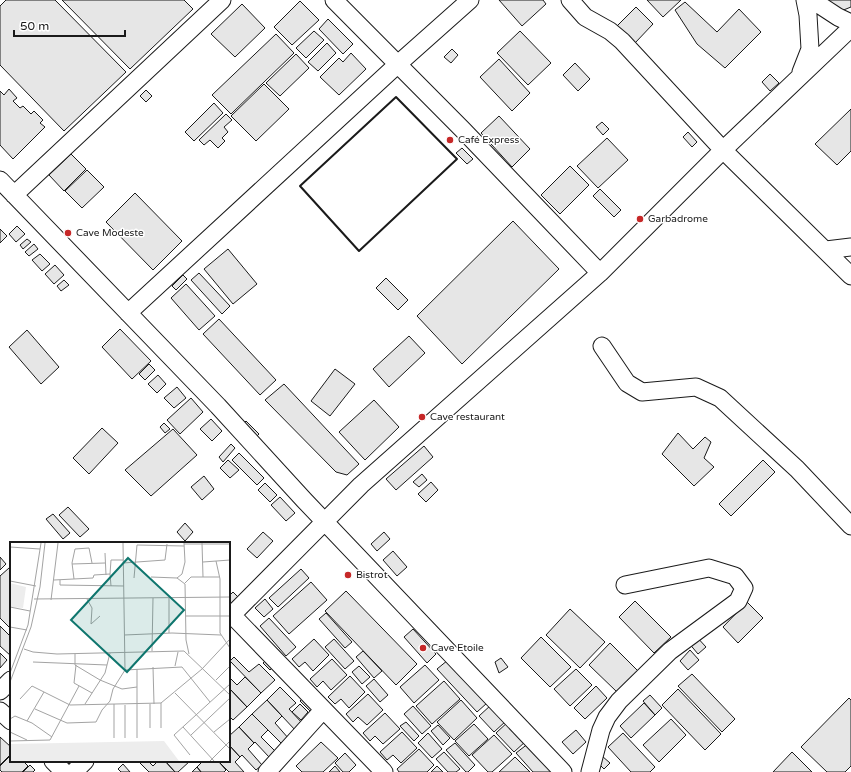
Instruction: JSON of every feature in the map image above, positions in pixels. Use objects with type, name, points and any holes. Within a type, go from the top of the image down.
[{"type":"street","points":[[14,195],[222,0]]},
{"type":"street","points":[[334,0],[600,273]]},
{"type":"street","points":[[128,313],[398,64],[470,0]]},
{"type":"street","points":[[570,0],[585,17],[610,31],[622,41],[723,150],[851,276]]},
{"type":"street","points":[[799,78],[810,49],[808,15],[805,0]]},
{"type":"street","points":[[812,0],[838,17],[851,23]]},
{"type":"street","points":[[384,772],[230,616],[344,501],[600,273],[723,150],[851,28]]},
{"type":"street","points":[[0,180],[563,772]]},
{"type":"street","points":[[826,250],[851,247]]},
{"type":"street","points":[[602,346],[628,383],[642,392],[696,387],[720,398],[848,517]]},
{"type":"street","points":[[590,772],[601,730],[607,717],[619,701],[670,651],[738,601],[744,588],[735,576],[709,568],[625,585]]},
{"type":"street","points":[[0,691],[10,681]]},
{"type":"street","points":[[268,772],[324,710]]},
{"type":"street","points":[[0,711],[10,720]]},
{"type":"street","points":[[54,762],[64,772]]},
{"type":"street","points":[[74,772],[84,762]]},
{"type":"building","points":[[6,0],[55,0],[126,72],[64,131],[0,65],[0,6]]},
{"type":"building","points":[[62,0],[184,0],[193,9],[130,69]]},
{"type":"building","points":[[499,0],[543,0],[546,4],[522,26]]},
{"type":"building","points":[[647,0],[681,0],[663,17]]},
{"type":"building","points":[[824,0],[851,0],[851,7],[836,13]]},
{"type":"building","points":[[300,1],[319,20],[292,45],[274,27]]},
{"type":"building","points":[[685,2],[717,32],[739,9],[761,32],[725,68],[697,44],[675,10]]},
{"type":"building","points":[[242,4],[265,28],[235,57],[211,34]]},
{"type":"building","points":[[636,7],[653,24],[635,43],[617,26]]},
{"type":"building","points":[[328,19],[353,44],[343,54],[319,29]]},
{"type":"building","points":[[314,31],[324,40],[306,58],[296,48]]},
{"type":"building","points":[[520,31],[551,63],[528,85],[497,53]]},
{"type":"building","points":[[276,34],[294,53],[231,114],[212,95]]},
{"type":"building","points":[[327,43],[336,53],[318,71],[308,62]]},
{"type":"building","points":[[452,49],[458,55],[451,63],[444,57]]},
{"type":"building","points":[[351,53],[366,69],[339,95],[320,77],[339,58],[343,62]]},
{"type":"building","points":[[296,54],[309,68],[280,96],[266,83]]},
{"type":"building","points":[[499,59],[530,93],[512,111],[480,77]]},
{"type":"building","points":[[575,63],[590,79],[578,91],[563,75]]},
{"type":"building","points":[[770,74],[779,83],[770,91],[762,82]]},
{"type":"building","points":[[264,84],[289,109],[256,141],[231,116]]},
{"type":"building","points":[[9,89],[17,98],[13,101],[20,108],[23,106],[31,114],[34,111],[43,120],[40,123],[45,127],[13,159],[0,145],[0,91],[4,95]]},
{"type":"building","points":[[146,90],[152,96],[146,102],[140,96]]},
{"type":"building","points":[[214,103],[223,113],[194,141],[185,132]]},
{"type":"building","points":[[851,109],[851,151],[837,165],[815,144]]},
{"type":"building","points":[[226,114],[232,120],[224,127],[228,132],[222,138],[225,141],[218,148],[210,140],[204,145],[199,140]]},
{"type":"building","points":[[499,116],[530,149],[512,167],[481,133]]},
{"type":"building","points":[[602,122],[609,129],[603,135],[596,127]]},
{"type":"building","points":[[688,132],[697,142],[692,147],[683,137]]},
{"type":"building","points":[[607,138],[628,160],[598,188],[577,166]]},
{"type":"building","points":[[462,148],[473,159],[467,164],[456,153]]},
{"type":"building","points":[[71,154],[86,169],[64,191],[49,175]]},
{"type":"building","points":[[570,166],[589,185],[560,214],[541,195]]},
{"type":"building","points":[[87,170],[104,187],[82,208],[65,191]]},
{"type":"building","points":[[600,189],[621,210],[614,217],[593,196]]},
{"type":"building","points":[[135,193],[182,241],[153,270],[106,222]]},
{"type":"building","points":[[513,221],[559,269],[462,364],[417,316]]},
{"type":"building","points":[[17,226],[25,234],[16,242],[9,234]]},
{"type":"building","points":[[0,229],[7,236],[0,243]]},
{"type":"building","points":[[27,239],[31,242],[23,249],[20,245]]},
{"type":"building","points":[[34,244],[38,249],[29,256],[25,252]]},
{"type":"building","points":[[228,249],[257,284],[233,304],[204,269]]},
{"type":"building","points":[[40,254],[50,264],[42,271],[32,260]]},
{"type":"building","points":[[55,265],[64,275],[54,284],[45,274]]},
{"type":"building","points":[[199,273],[230,306],[222,314],[191,280]]},
{"type":"building","points":[[183,275],[187,279],[176,290],[172,286]]},
{"type":"building","points":[[386,278],[408,300],[398,310],[376,288]]},
{"type":"building","points":[[64,280],[69,285],[61,291],[57,286]]},
{"type":"building","points":[[186,284],[215,316],[199,330],[171,298]]},
{"type":"building","points":[[219,319],[276,380],[260,395],[203,334]]},
{"type":"building","points":[[120,329],[151,361],[132,379],[102,347]]},
{"type":"building","points":[[27,330],[59,367],[41,384],[9,347]]},
{"type":"building","points":[[409,336],[425,353],[389,387],[373,369]]},
{"type":"building","points":[[149,364],[155,370],[145,380],[139,374]]},
{"type":"building","points":[[335,369],[355,384],[330,416],[311,401]]},
{"type":"building","points":[[158,375],[166,384],[157,393],[148,384]]},
{"type":"building","points":[[284,384],[359,464],[347,475],[336,472],[265,400]]},
{"type":"building","points":[[177,387],[186,398],[174,408],[164,398]]},
{"type":"building","points":[[191,398],[203,412],[180,434],[167,420]]},
{"type":"building","points":[[374,400],[399,427],[365,460],[339,432]]},
{"type":"building","points":[[211,419],[222,431],[212,441],[200,429]]},
{"type":"building","points":[[246,421],[259,434],[255,438],[242,425]]},
{"type":"building","points":[[164,423],[170,429],[165,433],[160,427]]},
{"type":"building","points":[[102,428],[118,443],[89,474],[73,458]]},
{"type":"building","points":[[173,429],[197,455],[151,496],[125,470]]},
{"type":"building","points":[[678,433],[693,449],[705,437],[711,442],[704,458],[714,467],[694,486],[662,454]]},
{"type":"building","points":[[231,444],[235,448],[223,462],[219,457]]},
{"type":"building","points":[[424,446],[433,457],[396,490],[386,479]]},
{"type":"building","points":[[239,453],[264,478],[257,485],[232,460]]},
{"type":"building","points":[[228,460],[239,470],[230,478],[220,468]]},
{"type":"building","points":[[763,460],[775,472],[731,516],[719,504]]},
{"type":"building","points":[[422,474],[427,480],[419,487],[413,482]]},
{"type":"building","points":[[204,476],[214,489],[202,500],[191,487]]},
{"type":"building","points":[[431,482],[438,490],[426,502],[418,494]]},
{"type":"building","points":[[265,483],[277,495],[270,502],[258,490]]},
{"type":"building","points":[[280,497],[295,513],[286,521],[271,505]]},
{"type":"building","points":[[68,507],[89,529],[80,537],[59,515]]},
{"type":"building","points":[[53,514],[70,533],[63,539],[46,519]]},
{"type":"building","points":[[185,523],[193,532],[185,541],[177,532]]},
{"type":"building","points":[[263,532],[273,541],[257,558],[247,549]]},
{"type":"building","points":[[384,532],[390,539],[377,551],[371,544]]},
{"type":"building","points":[[393,551],[407,567],[397,576],[383,560]]},
{"type":"building","points":[[0,557],[6,564],[0,570]]},
{"type":"building","points":[[9,568],[10,628],[0,618],[0,576]]},
{"type":"building","points":[[301,569],[309,578],[278,607],[269,598]]},
{"type":"building","points":[[311,582],[327,600],[289,634],[273,616]]},
{"type":"building","points":[[346,591],[417,664],[396,685],[325,611]]},
{"type":"building","points":[[233,592],[239,598],[230,607],[230,595]]},
{"type":"building","points":[[265,599],[273,609],[264,617],[255,608]]},
{"type":"building","points":[[635,601],[671,637],[654,653],[619,617]]},
{"type":"building","points":[[747,602],[763,618],[738,643],[723,627]]},
{"type":"building","points":[[570,609],[605,642],[580,668],[546,635]]},
{"type":"building","points":[[326,613],[352,642],[345,648],[319,619]]},
{"type":"building","points":[[269,618],[296,647],[286,656],[260,626]]},
{"type":"building","points":[[0,626],[10,636],[10,655],[0,646]]},
{"type":"building","points":[[413,629],[436,654],[427,663],[404,637]]},
{"type":"building","points":[[695,635],[706,647],[698,654],[688,642]]},
{"type":"building","points":[[541,637],[571,667],[550,687],[521,658]]},
{"type":"building","points":[[314,639],[329,655],[313,671],[305,662],[299,667],[292,659]]},
{"type":"building","points":[[334,639],[354,661],[345,669],[325,647]]},
{"type":"building","points":[[610,643],[638,671],[617,692],[589,665]]},
{"type":"building","points":[[690,650],[699,660],[688,670],[680,661]]},
{"type":"building","points":[[363,651],[382,671],[374,678],[356,657]]},
{"type":"building","points":[[0,653],[7,660],[0,668]]},
{"type":"building","points":[[234,657],[249,672],[259,664],[275,680],[261,693],[230,661]]},
{"type":"building","points":[[501,658],[508,667],[499,673],[495,662]]},
{"type":"building","points":[[332,659],[347,675],[331,690],[323,681],[317,687],[310,679]]},
{"type":"building","points":[[266,660],[273,667],[270,670],[263,663]]},
{"type":"building","points":[[448,660],[487,703],[477,712],[437,669]]},
{"type":"building","points":[[425,665],[439,680],[414,703],[400,687]]},
{"type":"building","points":[[359,666],[370,677],[362,684],[352,672]]},
{"type":"building","points":[[576,669],[592,685],[570,706],[554,689]]},
{"type":"building","points":[[692,674],[735,719],[722,732],[678,686]]},
{"type":"building","points":[[350,676],[365,692],[349,708],[341,699],[335,704],[328,697]]},
{"type":"building","points":[[245,677],[261,693],[247,707],[230,689],[230,678],[237,685]]},
{"type":"building","points":[[374,679],[388,695],[380,702],[366,686]]},
{"type":"building","points":[[444,681],[460,699],[432,724],[416,706]]},
{"type":"building","points":[[596,686],[607,698],[585,719],[574,708]]},
{"type":"building","points":[[280,687],[296,703],[289,709],[303,724],[296,731],[267,700]]},
{"type":"building","points":[[678,689],[721,734],[705,750],[662,705]]},
{"type":"building","points":[[231,690],[247,707],[233,720],[230,717]]},
{"type":"building","points":[[368,694],[383,710],[367,725],[358,717],[353,722],[346,714]]},
{"type":"building","points":[[650,695],[662,708],[655,715],[643,701]]},
{"type":"building","points":[[303,698],[314,708],[311,712],[300,701]]},
{"type":"building","points":[[849,698],[851,700],[851,766],[845,772],[827,772],[801,747]]},
{"type":"building","points":[[267,700],[282,716],[275,723],[289,739],[283,745],[252,714]]},
{"type":"building","points":[[461,700],[477,718],[454,740],[437,722]]},
{"type":"building","points":[[644,703],[655,715],[631,738],[620,726]]},
{"type":"building","points":[[300,704],[308,712],[301,720],[292,712]]},
{"type":"building","points":[[491,705],[506,721],[494,732],[479,716]]},
{"type":"building","points":[[413,706],[431,726],[422,734],[404,714]]},
{"type":"building","points":[[385,713],[400,729],[383,744],[375,736],[370,741],[363,733]]},
{"type":"building","points":[[252,714],[268,730],[261,737],[275,751],[269,757],[239,727]]},
{"type":"building","points":[[671,719],[686,735],[659,762],[643,745]]},
{"type":"building","points":[[509,721],[526,741],[514,752],[496,733]]},
{"type":"building","points":[[406,722],[419,736],[414,741],[400,726]]},
{"type":"building","points":[[474,724],[488,739],[469,756],[455,741]]},
{"type":"building","points":[[438,725],[450,738],[443,745],[431,731]]},
{"type":"building","points":[[239,727],[254,743],[248,749],[262,765],[256,770],[242,755],[240,757],[230,746],[230,735]]},
{"type":"building","points":[[576,730],[586,742],[573,754],[562,742]]},
{"type":"building","points":[[402,732],[417,748],[401,763],[393,755],[387,760],[380,752]]},
{"type":"building","points":[[428,733],[442,749],[432,758],[418,743]]},
{"type":"building","points":[[623,733],[655,767],[650,772],[631,772],[608,747]]},
{"type":"building","points":[[494,735],[512,754],[492,772],[488,772],[472,755]]},
{"type":"building","points":[[0,737],[10,746],[10,755],[0,765]]},
{"type":"building","points":[[321,742],[338,758],[323,772],[302,772],[296,766]]},
{"type":"building","points":[[455,743],[475,765],[468,772],[466,772],[446,750]]},
{"type":"building","points":[[529,743],[555,772],[533,772],[516,753]]},
{"type":"building","points":[[230,746],[240,757],[235,762],[244,772],[229,772],[219,762],[230,762]]},
{"type":"building","points":[[419,749],[434,765],[427,772],[399,772],[397,769]]},
{"type":"building","points":[[444,752],[460,769],[456,772],[448,772],[436,759]]},
{"type":"building","points":[[792,752],[812,772],[773,772]]},
{"type":"building","points":[[345,753],[356,765],[349,772],[343,772],[335,763]]},
{"type":"building","points":[[10,756],[10,762],[24,762],[28,766],[22,772],[2,772],[0,770],[0,766]]},
{"type":"building","points":[[602,756],[610,763],[604,769],[599,764]]},
{"type":"building","points":[[515,757],[530,772],[499,772]]},
{"type":"building","points":[[139,762],[149,762],[153,766],[157,762],[166,762],[175,772],[149,772]]},
{"type":"building","points":[[166,762],[189,762],[178,772],[175,772]]},
{"type":"building","points":[[202,762],[219,762],[226,770],[224,772],[201,772],[197,767]]},
{"type":"building","points":[[123,764],[130,772],[121,772],[118,769]]},
{"type":"building","points":[[30,765],[35,770],[33,772],[23,772]]},
{"type":"building","points":[[335,766],[340,772],[329,772]]},
{"type":"building","points":[[437,766],[443,772],[431,772]]},
{"type":"building","points":[[197,767],[201,772],[192,772]]},
{"type":"wall","points":[[396,97],[457,159],[359,251],[300,186],[396,97]]},
{"type":"place","name":"Café Express","points":[[450,140]]},
{"type":"place","name":"Garbadrome","points":[[640,219]]},
{"type":"place","name":"Cave Modeste","points":[[68,233]]},
{"type":"place","name":"Cave restaurant","points":[[422,417]]},
{"type":"place","name":"Bistrot","points":[[348,575]]},
{"type":"place","name":"Cave Etoile","points":[[423,648]]}]
